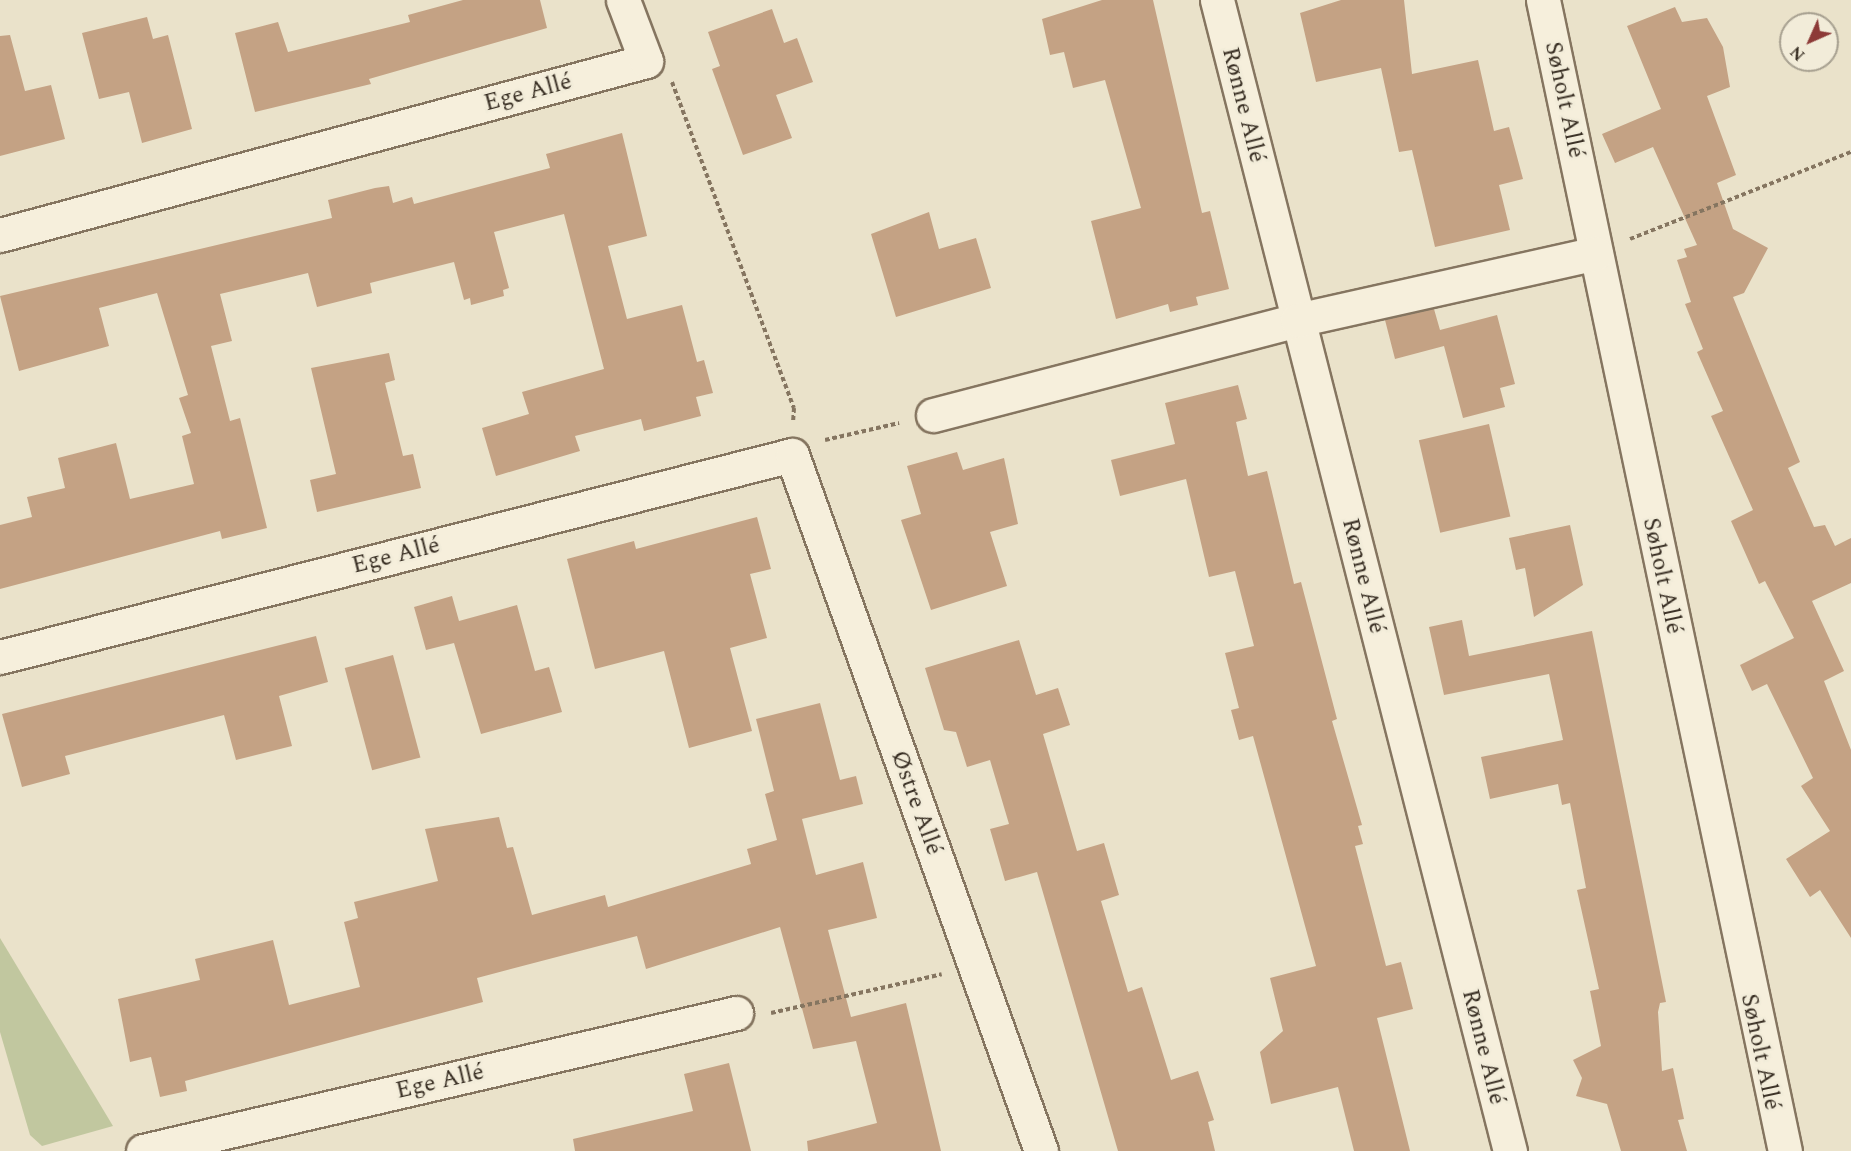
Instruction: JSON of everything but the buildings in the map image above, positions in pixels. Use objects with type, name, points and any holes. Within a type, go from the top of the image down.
[{"type":"street","points":[[623,0],[645,61]]},
{"type":"street","name":"Rønne Allé","points":[[1217,0],[1510,1151]]},
{"type":"street","name":"Søholt Allé","points":[[1543,0],[1785,1151]]},
{"type":"street","name":"Ege Allé","points":[[0,235],[645,61]]},
{"type":"street","points":[[933,415],[1297,320],[1596,253]]},
{"type":"street","name":"Ege Allé","points":[[0,657],[792,455]]},
{"type":"street","name":"Østre Allé","points":[[792,455],[1041,1151]]},
{"type":"street","name":"Ege Allé","points":[[143,1151],[736,1013]]},
{"type":"path","points":[[645,61],[676,85],[794,408],[792,455],[830,437],[933,415]]},
{"type":"path","points":[[1596,253],[1851,152]]},
{"type":"path","points":[[736,1013],[782,1013],[975,966]]},
{"type":"green space","points":[[0,938],[113,1126],[42,1146],[30,1135],[0,1032]]}]
